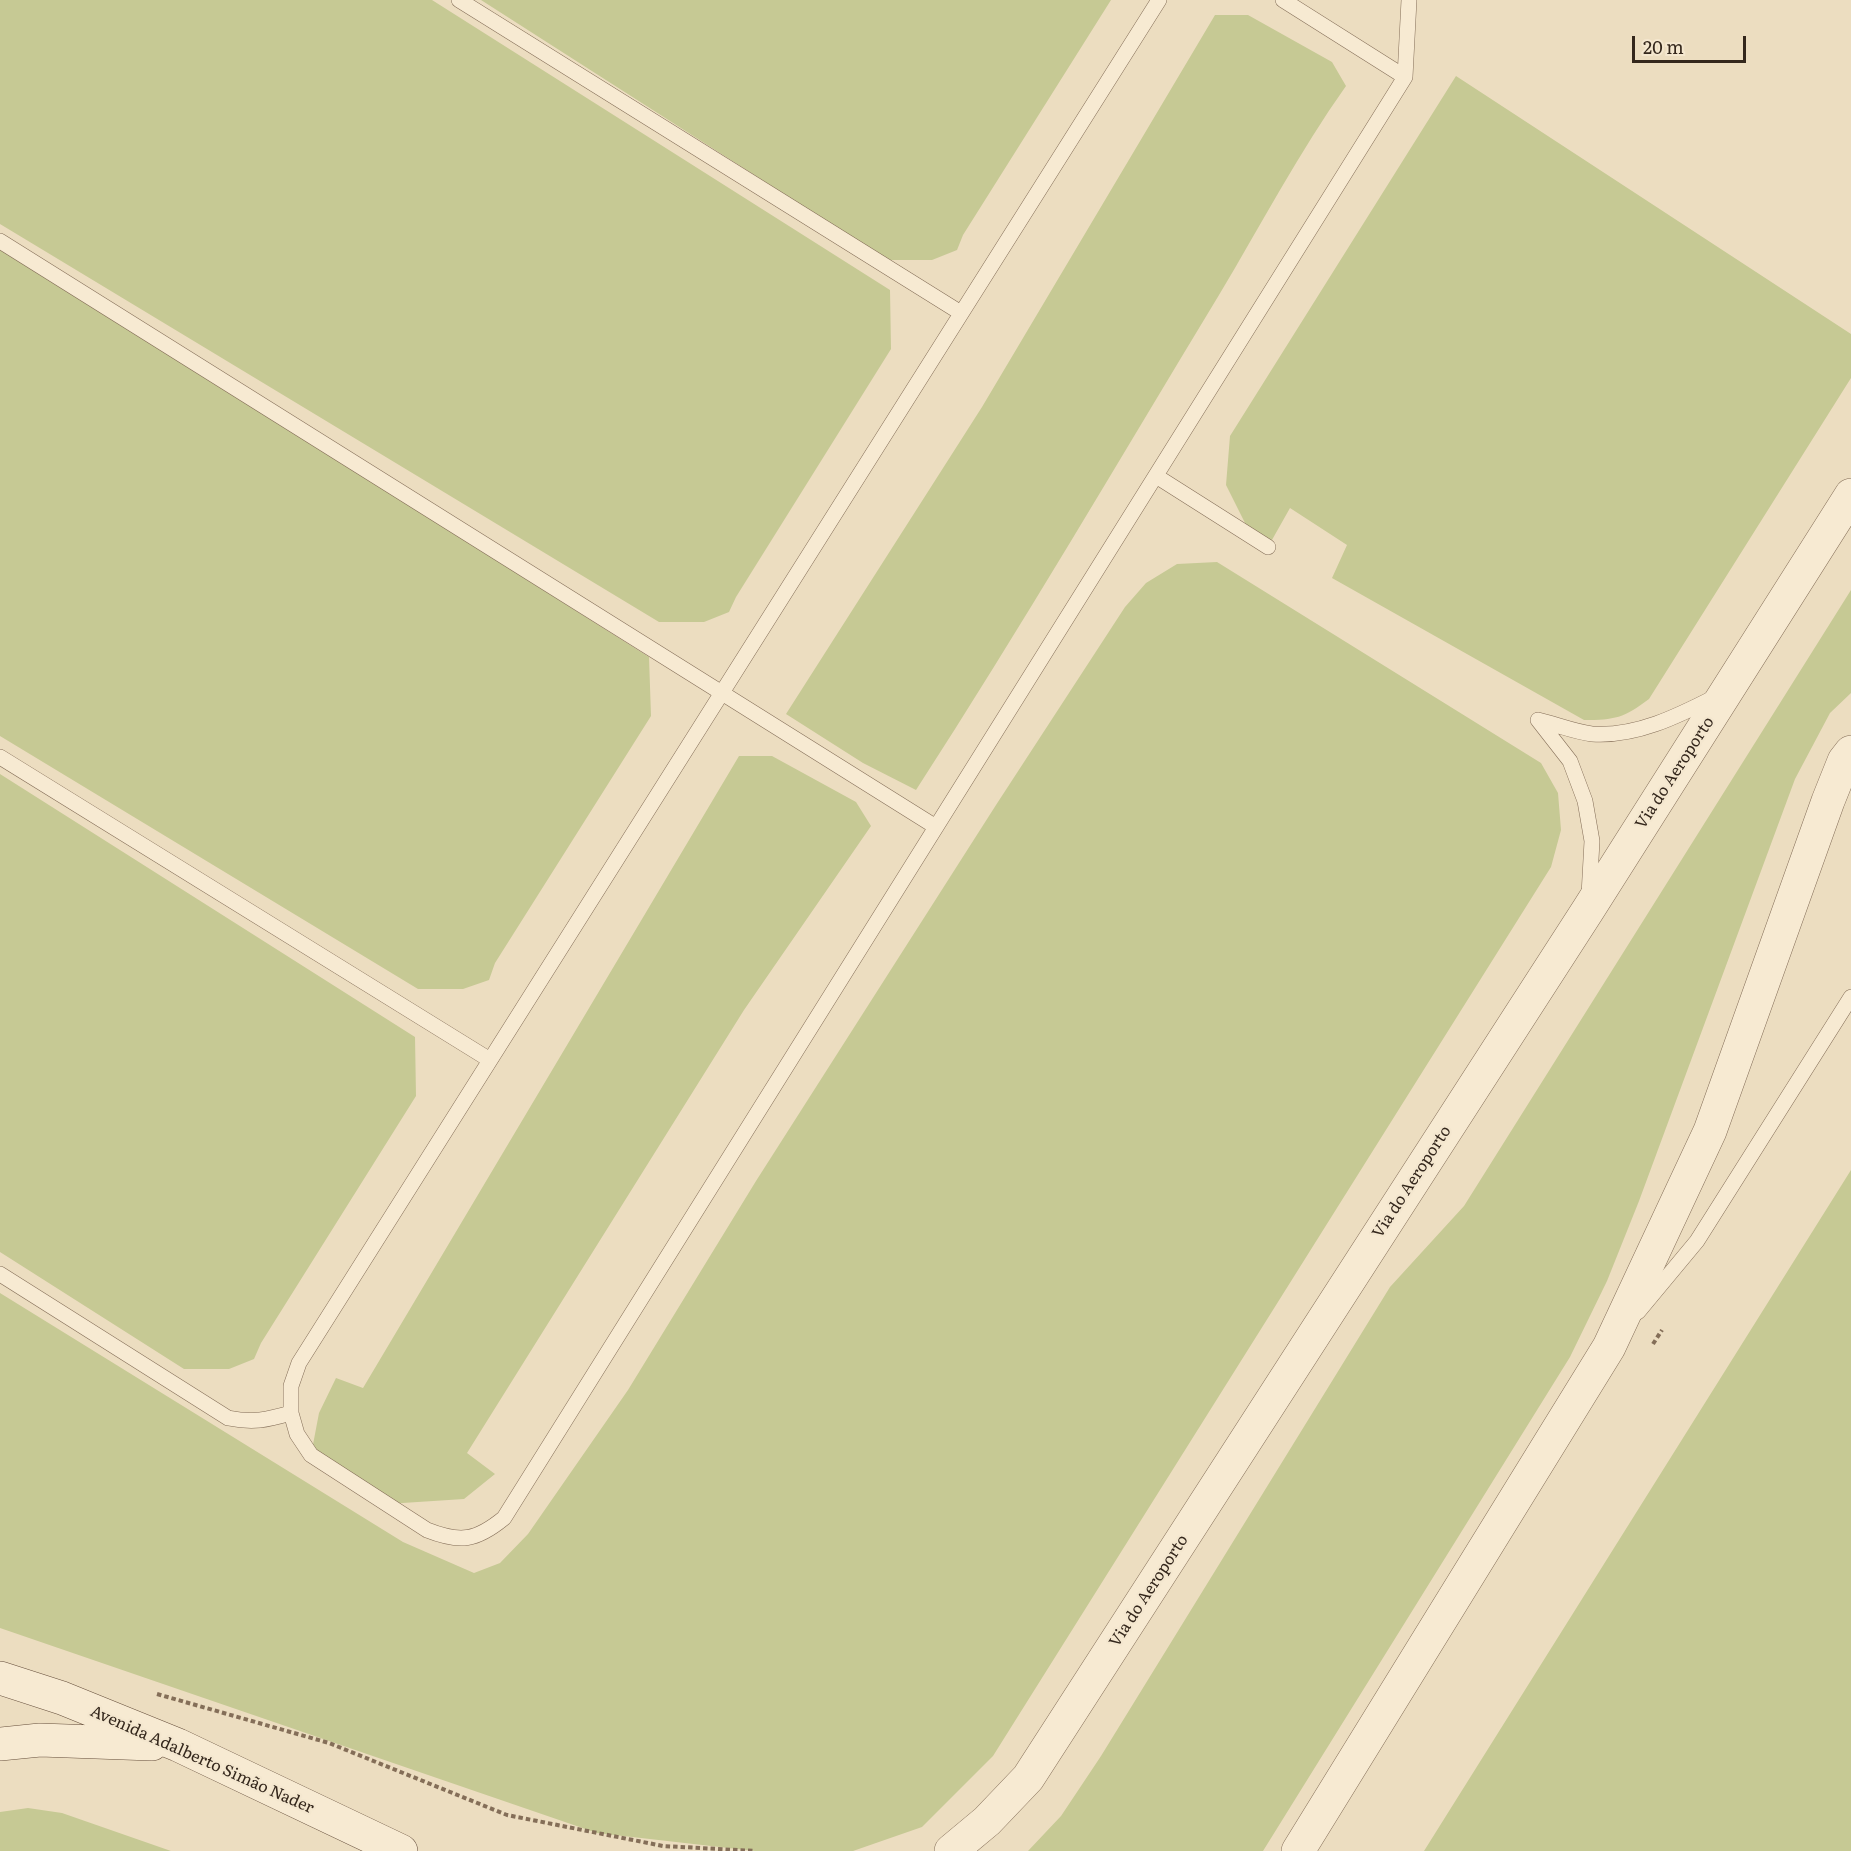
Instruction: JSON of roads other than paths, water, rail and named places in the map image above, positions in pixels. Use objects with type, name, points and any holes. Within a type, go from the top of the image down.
[{"type":"street","name":"Via do Aeroporto","points":[[951,1851],[987,1821],[1028,1778],[1588,910],[1851,495]]},
{"type":"street","points":[[1298,1851],[1609,1347],[1710,1131],[1828,801],[1844,761],[1851,752]]},
{"type":"street","name":"Avenida Adalberto Simão Nader","points":[[0,1678],[62,1698],[178,1745],[401,1851]]},
{"type":"street","points":[[0,1744],[40,1740],[178,1745]]},
{"type":"lane","points":[[459,0],[962,313]]},
{"type":"lane","points":[[1159,0],[299,1363],[291,1386],[291,1413],[297,1434],[311,1455],[427,1530],[447,1538],[468,1538],[488,1532],[504,1518],[1405,77],[1409,0]]},
{"type":"lane","points":[[1283,0],[1405,77]]},
{"type":"lane","points":[[0,241],[936,827]]},
{"type":"lane","points":[[1156,476],[1268,547]]},
{"type":"lane","points":[[1588,910],[1592,841],[1585,801],[1570,761],[1538,720],[1591,734],[1626,732],[1673,718],[1728,690]]},
{"type":"lane","points":[[0,757],[490,1060]]},
{"type":"lane","points":[[1609,1347],[1697,1241],[1851,997]]},
{"type":"lane","points":[[0,1274],[228,1418],[248,1421],[291,1413]]}]
